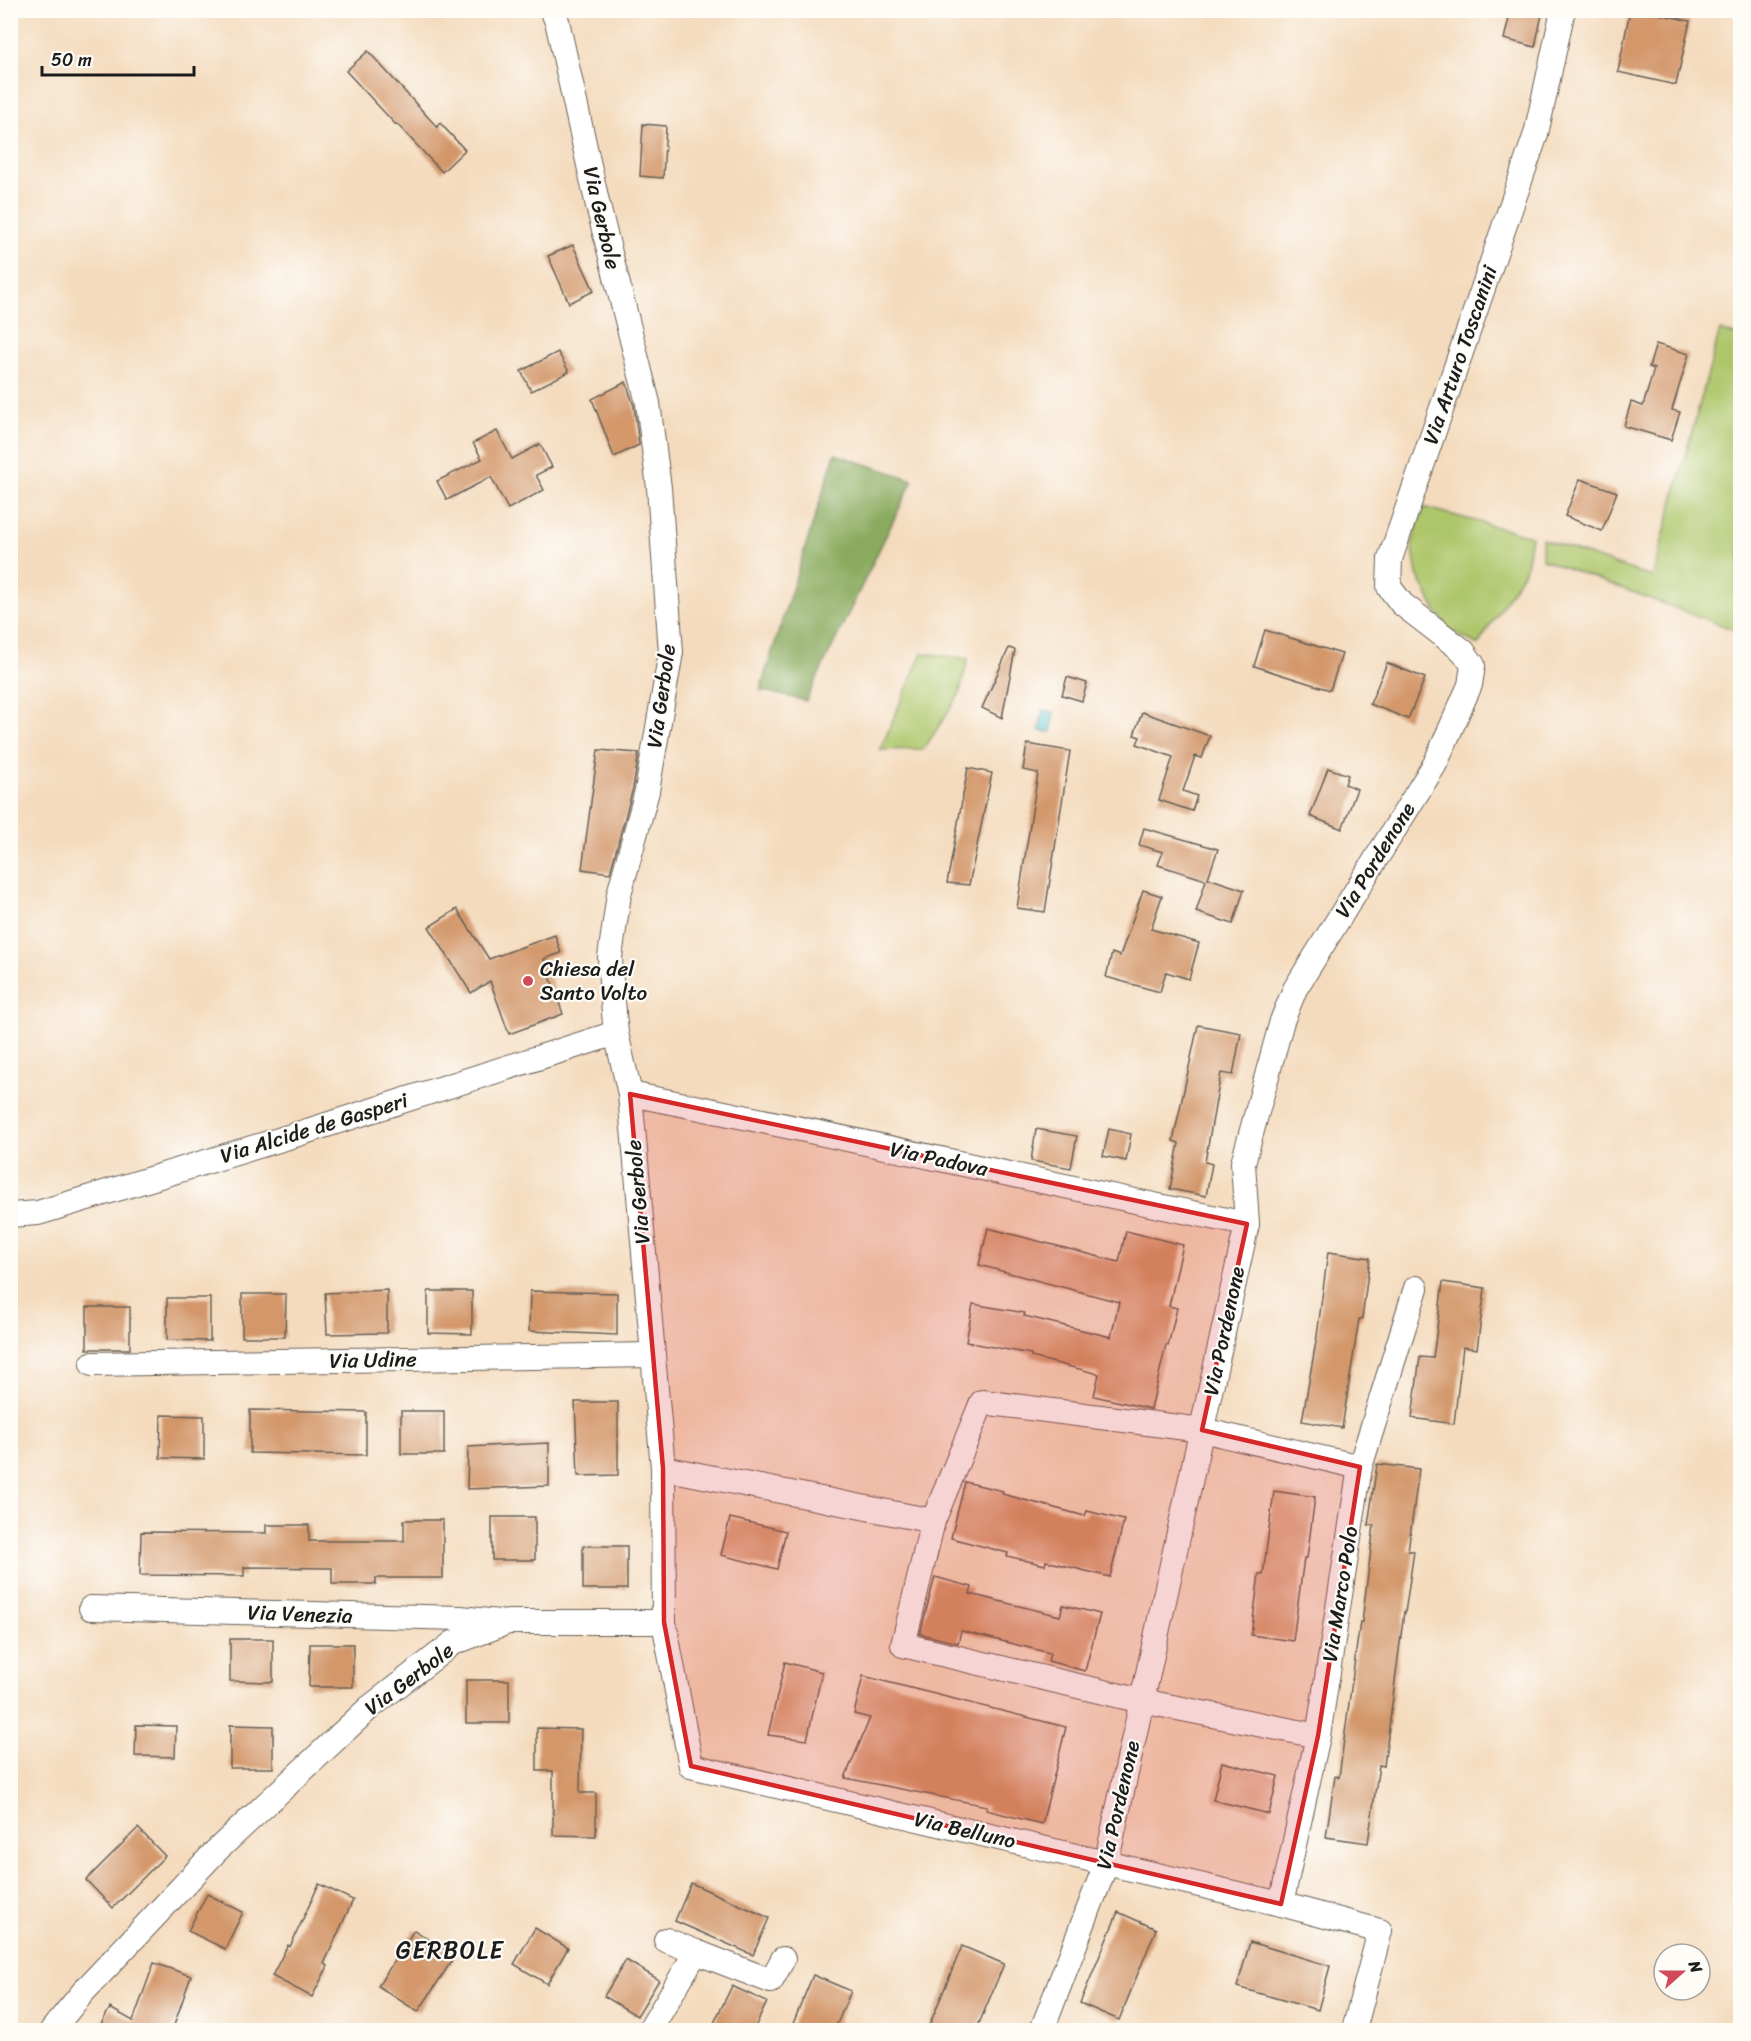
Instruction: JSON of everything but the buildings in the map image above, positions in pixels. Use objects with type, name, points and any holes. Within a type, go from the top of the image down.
[{"type":"street","name":"Via Gerbole","points":[[52,2031],[84,1991],[216,1851],[369,1708],[453,1643],[508,1622],[664,1622],[663,1468],[630,1094],[616,1033],[610,957],[620,894],[647,791],[671,652],[659,488],[648,404],[598,206],[557,21],[552,10]]},
{"type":"street","name":"Via Arturo Toscanini","points":[[1473,664],[1463,651],[1402,604],[1389,586],[1390,559],[1536,134],[1563,10]]},
{"type":"street","name":"Via Pordenone","points":[[1042,2031],[1106,1863],[1247,1224],[1243,1164],[1282,1021],[1295,989],[1435,764],[1470,685],[1473,664]]},
{"type":"street","name":"Via Alcide de Gasperi","points":[[10,1215],[38,1213],[298,1134],[616,1033]]},
{"type":"street","name":"Via Padova","points":[[630,1094],[1247,1224]]},
{"type":"street","name":"Via Marco Polo","points":[[1281,1904],[1318,1736],[1360,1467],[1416,1288]]},
{"type":"street","name":"Via Udine","points":[[92,1364],[653,1355]]},
{"type":"street","points":[[1318,1736],[1142,1701],[903,1645],[933,1521],[982,1402],[1202,1430],[1360,1467]]},
{"type":"street","points":[[663,1468],[933,1521]]},
{"type":"street","name":"Via Venezia","points":[[91,1608],[460,1618],[508,1622]]},
{"type":"street","name":"Via Belluno","points":[[664,1622],[691,1766],[1281,1904],[1380,1931],[1354,2031]]},
{"type":"street","points":[[666,1940],[771,1981],[783,1959]]},
{"type":"street","points":[[650,2031],[696,1952]]},
{"type":"highlighted area","points":[[630,1094],[1247,1224],[1202,1430],[1360,1467],[1318,1736],[1281,1904],[691,1766],[664,1622],[663,1468]]},
{"type":"green space","points":[[1720,330],[1740,337],[1740,632],[1542,559],[1542,539],[1652,577]]},
{"type":"green space","points":[[835,454],[913,480],[806,701],[760,690]]},
{"type":"green space","points":[[1423,507],[1531,536],[1526,568],[1478,645],[1450,630],[1434,608],[1417,574],[1412,544]]},
{"type":"green space","points":[[922,653],[968,659],[959,695],[924,749],[880,750]]},
{"type":"water","points":[[1043,710],[1054,712],[1051,732],[1039,731]]},
{"type":"place","name":"Chiesa del Santo Volto","points":[[528,981]]},
{"type":"district","name":"GERBOLE","points":[[450,1950]]}]
